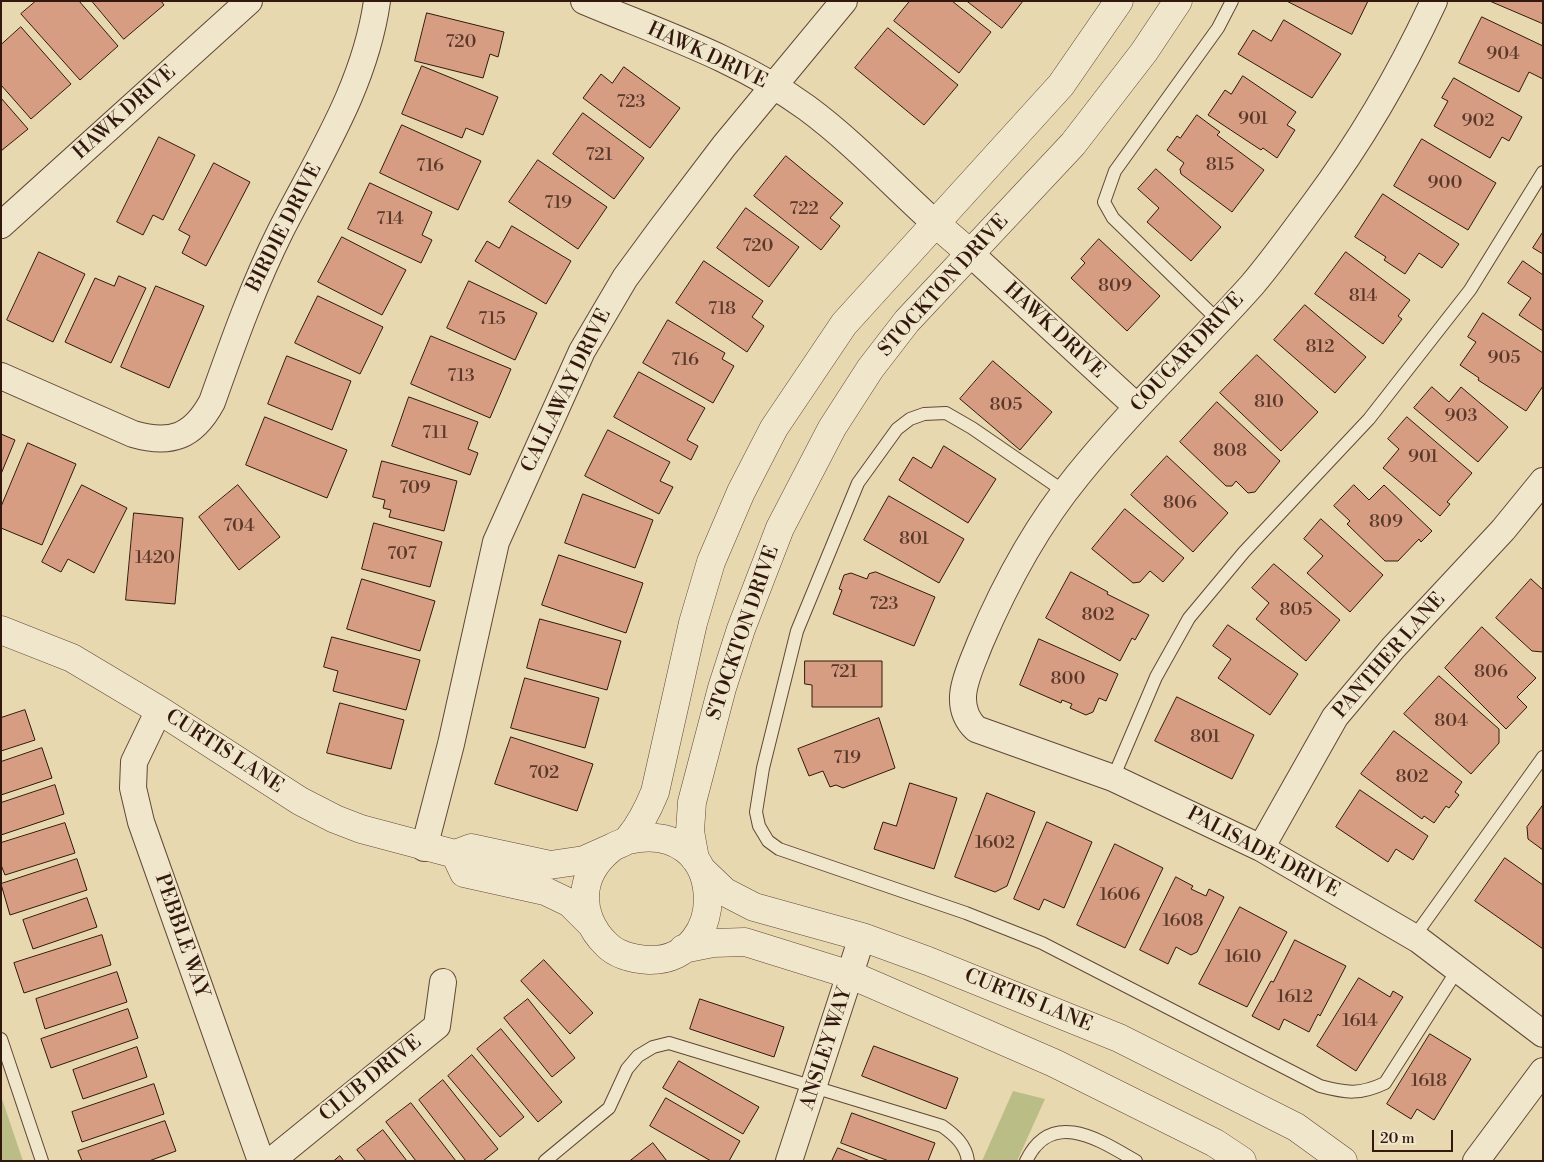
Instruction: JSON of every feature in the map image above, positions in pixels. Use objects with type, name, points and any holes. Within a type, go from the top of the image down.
[{"type":"street","name":"HAWK DRIVE","points":[[1,225],[249,1]]},
{"type":"street","name":"BIRDIE DRIVE","points":[[1,376],[152,440],[171,439],[188,432],[203,419],[212,402],[256,282],[342,116],[362,65],[377,1]]},
{"type":"street","name":"HAWK DRIVE","points":[[584,1],[723,59],[774,86],[808,109],[935,223]]},
{"type":"street","name":"CALLAWAY DRIVE","points":[[424,848],[451,744],[496,542],[582,351],[625,278],[724,146],[844,1]]},
{"type":"street","name":"STOCKTON DRIVE","points":[[621,843],[644,818],[655,792],[698,605],[711,562],[741,492],[774,428],[844,324],[998,156],[1061,84],[1119,1]]},
{"type":"street","name":"STOCKTON DRIVE","points":[[698,864],[690,831],[692,802],[722,688],[744,620],[780,528],[832,428],[870,370],[907,321],[1073,144],[1139,60],[1178,1]]},
{"type":"street","name":"COUGAR DRIVE","points":[[964,712],[961,702],[963,691],[992,616],[1025,551],[1077,476],[1137,407],[1255,282],[1316,201],[1371,120],[1410,52],[1434,1]]},
{"type":"street","points":[[935,223],[971,254]]},
{"type":"street","name":"HAWK DRIVE","points":[[971,254],[1137,407]]},
{"type":"street","name":"PANTHER LANE","points":[[1261,848],[1335,717],[1393,648],[1503,530],[1543,481]]},
{"type":"street","name":"CURTIS LANE","points":[[1,630],[72,658],[159,710],[257,774],[335,819],[424,848],[455,854],[471,848],[550,865],[584,860],[621,843]]},
{"type":"street","name":"PEBBLE WAY","points":[[159,710],[134,762],[132,788],[141,822],[261,1161]]},
{"type":"street","name":"PALISADE DRIVE","points":[[964,712],[976,728],[1113,778],[1261,848],[1414,937],[1543,1034]]},
{"type":"street","points":[[590,923],[585,898],[589,877],[603,856],[621,843],[642,837],[672,841],[698,864],[709,895],[708,910],[703,925],[683,949]]},
{"type":"street","points":[[455,854],[464,874],[545,891],[570,903],[590,923],[598,937],[609,948],[623,956],[638,960],[654,960],[669,956],[683,949],[713,943],[745,942],[851,975],[1054,1063],[1215,1143],[1242,1161]]},
{"type":"street","name":"CURTIS LANE","points":[[698,864],[725,892],[754,907],[862,937],[928,961],[1119,1038],[1296,1128],[1343,1161]]},
{"type":"street","name":"ANSLEY WAY","points":[[789,1161],[815,1087],[862,937]]},
{"type":"street","name":"CLUB DRIVE","points":[[271,1161],[437,1026],[443,982]]},
{"type":"street","points":[[1476,1161],[1543,1071]]},
{"type":"lane","points":[[1220,321],[1113,218],[1104,202],[1114,171],[1218,28],[1232,1]]},
{"type":"lane","points":[[1113,778],[1156,677],[1189,618],[1244,552],[1369,419],[1470,290],[1543,172]]},
{"type":"lane","points":[[1065,492],[972,428],[946,414],[924,414],[910,418],[897,429],[858,483],[797,631],[763,768],[756,812],[759,826],[768,841],[779,849],[966,912],[1042,943],[1320,1086],[1346,1094],[1372,1090],[1385,1083],[1458,969]]},
{"type":"lane","points":[[1414,937],[1543,757]]},
{"type":"lane","points":[[1,1039],[42,1161]]},
{"type":"lane","points":[[545,1161],[609,1108],[626,1069],[638,1056],[653,1048],[669,1043],[942,1126],[954,1134],[962,1145],[968,1161]]},
{"type":"lane","points":[[1026,1161],[1040,1142],[1053,1135],[1068,1131],[1084,1133],[1098,1139],[1136,1161]]},
{"type":"green space","points":[[1013,1091],[1045,1099],[1017,1161],[982,1161]]},
{"type":"green space","points":[[1,1096],[23,1161],[1,1161]]},
{"type":"building","points":[[36,1],[79,1],[118,46],[80,80],[21,14]]},
{"type":"building","points":[[92,1],[161,1],[164,5],[124,39]]},
{"type":"building","points":[[910,1],[952,1],[991,32],[959,73],[894,21]]},
{"type":"building","points":[[967,1],[1023,1],[1002,28]]},
{"type":"building","points":[[1287,1],[1368,1],[1352,34]]},
{"type":"building","points":[[1490,1],[1543,1],[1543,24],[1541,23]]},
{"type":"building","points":[[427,13],[504,32],[498,57],[490,54],[483,78],[415,61]]},
{"type":"building","points":[[1482,17],[1543,46],[1543,79],[1529,72],[1519,92],[1459,63]]},
{"type":"building","points":[[1284,20],[1341,54],[1312,98],[1238,54],[1253,30],[1271,41]]},
{"type":"building","points":[[21,27],[71,84],[31,119],[1,85],[1,45]]},
{"type":"building","points":[[888,28],[958,85],[924,125],[855,68]]},
{"type":"building","points":[[422,66],[498,97],[483,135],[466,128],[462,138],[402,114]]},
{"type":"building","points":[[624,67],[680,108],[650,148],[583,98],[601,74],[612,83]]},
{"type":"building","points":[[1243,76],[1296,112],[1287,125],[1295,130],[1277,158],[1263,148],[1261,150],[1208,115],[1225,90],[1231,94]]},
{"type":"building","points":[[1454,78],[1522,117],[1509,141],[1502,137],[1490,158],[1434,126],[1448,101],[1442,98]]},
{"type":"building","points":[[1,98],[28,129],[1,151]]},
{"type":"building","points":[[583,113],[644,158],[614,199],[553,154]]},
{"type":"building","points":[[1197,115],[1220,132],[1217,135],[1264,170],[1232,212],[1181,174],[1180,169],[1184,163],[1167,150],[1177,136],[1180,138]]},
{"type":"building","points":[[402,125],[481,161],[458,210],[380,173]]},
{"type":"building","points":[[159,137],[195,155],[163,220],[153,215],[143,235],[117,222]]},
{"type":"building","points":[[1422,139],[1496,183],[1468,230],[1394,186]]},
{"type":"building","points":[[786,156],[843,203],[830,218],[840,226],[821,250],[754,196]]},
{"type":"building","points":[[538,160],[607,207],[578,249],[509,202]]},
{"type":"building","points":[[214,163],[250,182],[206,266],[182,253],[190,236],[179,230]]},
{"type":"building","points":[[1156,169],[1221,227],[1191,261],[1147,222],[1159,208],[1138,189]]},
{"type":"building","points":[[370,183],[432,212],[422,235],[432,240],[421,263],[348,229]]},
{"type":"building","points":[[1383,194],[1459,244],[1442,268],[1419,253],[1405,274],[1384,260],[1386,257],[1355,237]]},
{"type":"building","points":[[746,208],[799,247],[769,287],[717,248]]},
{"type":"building","points":[[512,226],[571,261],[546,304],[475,261],[487,241],[499,248]]},
{"type":"building","points":[[1543,232],[1543,254],[1533,248]]},
{"type":"building","points":[[342,237],[406,270],[382,315],[318,282]]},
{"type":"building","points":[[1099,239],[1160,296],[1127,331],[1071,278],[1085,263],[1081,259]]},
{"type":"building","points":[[39,252],[85,274],[53,342],[7,320]]},
{"type":"building","points":[[1346,252],[1410,300],[1398,316],[1402,319],[1383,344],[1315,294]]},
{"type":"building","points":[[704,261],[763,301],[752,317],[764,326],[747,352],[676,303]]},
{"type":"building","points":[[1523,261],[1543,275],[1543,331],[1519,315],[1531,298],[1508,283]]},
{"type":"building","points":[[119,276],[146,288],[111,363],[65,342],[95,278],[114,286]]},
{"type":"building","points":[[469,281],[537,313],[515,360],[447,328]]},
{"type":"building","points":[[156,286],[204,306],[169,388],[121,367]]},
{"type":"building","points":[[318,296],[383,327],[360,374],[295,343]]},
{"type":"building","points":[[1305,305],[1366,357],[1335,393],[1274,340]]},
{"type":"building","points":[[1483,313],[1543,353],[1543,386],[1526,411],[1478,380],[1479,378],[1460,365],[1476,342],[1468,337]]},
{"type":"building","points":[[668,320],[725,353],[722,359],[734,366],[713,403],[643,363]]},
{"type":"building","points":[[431,336],[511,369],[490,418],[411,384]]},
{"type":"building","points":[[1257,355],[1318,412],[1281,451],[1220,393]]},
{"type":"building","points":[[287,356],[351,381],[332,430],[268,404]]},
{"type":"building","points":[[993,361],[1052,412],[1020,450],[960,399]]},
{"type":"building","points":[[639,372],[705,408],[687,440],[698,446],[691,460],[614,417]]},
{"type":"building","points":[[1432,387],[1449,402],[1461,387],[1508,427],[1478,462],[1414,408]]},
{"type":"building","points":[[409,397],[478,422],[468,449],[478,453],[470,475],[392,446]]},
{"type":"building","points":[[1217,402],[1280,461],[1255,492],[1248,493],[1236,481],[1232,486],[1226,486],[1180,442]]},
{"type":"building","points":[[265,417],[347,450],[327,498],[246,465]]},
{"type":"building","points":[[1407,417],[1472,473],[1447,502],[1450,504],[1440,516],[1383,468],[1399,449],[1388,439]]},
{"type":"building","points":[[608,430],[670,462],[660,481],[673,487],[659,514],[585,476]]},
{"type":"building","points":[[1,434],[15,440],[1,474]]},
{"type":"building","points":[[28,443],[76,464],[42,545],[1,528],[1,507]]},
{"type":"building","points":[[944,446],[996,479],[968,523],[899,480],[913,457],[931,468]]},
{"type":"building","points":[[1167,456],[1228,513],[1193,552],[1131,495]]},
{"type":"building","points":[[382,461],[457,481],[444,531],[389,517],[391,510],[383,508],[385,500],[373,497]]},
{"type":"building","points":[[82,485],[127,508],[94,573],[68,559],[61,572],[42,562]]},
{"type":"building","points":[[238,485],[280,537],[239,570],[199,517]]},
{"type":"building","points":[[1354,485],[1369,500],[1384,485],[1432,531],[1421,542],[1419,539],[1398,561],[1385,561],[1347,524],[1350,521],[1334,506]]},
{"type":"building","points":[[583,494],[653,520],[635,568],[565,543]]},
{"type":"building","points":[[889,496],[964,539],[939,583],[864,540]]},
{"type":"building","points":[[1125,509],[1184,558],[1163,582],[1150,571],[1140,582],[1133,583],[1092,549]]},
{"type":"building","points":[[134,513],[183,518],[175,604],[126,600]]},
{"type":"building","points":[[1321,519],[1383,575],[1350,612],[1307,573],[1323,556],[1304,539]]},
{"type":"building","points":[[374,523],[442,542],[430,587],[362,569]]},
{"type":"building","points":[[559,555],[643,583],[626,633],[542,605]]},
{"type":"building","points":[[1274,564],[1340,620],[1306,661],[1256,619],[1269,603],[1252,588]]},
{"type":"building","points":[[876,572],[935,597],[914,646],[833,614],[842,590],[839,589],[844,575],[851,573],[867,579],[869,574]]},
{"type":"building","points":[[1071,572],[1108,592],[1107,594],[1149,615],[1135,640],[1132,638],[1120,661],[1046,618]]},
{"type":"building","points":[[362,579],[435,601],[420,651],[347,629]]},
{"type":"building","points":[[1531,579],[1543,590],[1543,652],[1532,651],[1496,618]]},
{"type":"building","points":[[540,619],[621,641],[607,690],[527,668]]},
{"type":"building","points":[[1228,625],[1298,674],[1270,715],[1218,678],[1231,659],[1213,646]]},
{"type":"building","points":[[1482,627],[1536,678],[1517,697],[1527,707],[1506,729],[1445,668]]},
{"type":"building","points":[[332,637],[420,660],[406,710],[333,691],[338,671],[324,667]]},
{"type":"building","points":[[1039,639],[1118,674],[1106,701],[1099,698],[1093,712],[1086,715],[1070,708],[1072,704],[1062,700],[1061,703],[1020,685]]},
{"type":"building","points":[[805,661],[882,661],[882,707],[812,707],[812,685],[805,684]]},
{"type":"building","points":[[1439,676],[1499,729],[1499,743],[1471,774],[1404,714]]},
{"type":"building","points":[[525,678],[599,698],[585,748],[511,728]]},
{"type":"building","points":[[1177,697],[1254,735],[1232,779],[1155,741]]},
{"type":"building","points":[[340,703],[404,720],[391,769],[327,753]]},
{"type":"building","points":[[25,710],[35,740],[1,751],[1,718]]},
{"type":"building","points":[[879,718],[895,768],[843,788],[836,785],[830,787],[823,771],[809,776],[798,749]]},
{"type":"building","points":[[1394,731],[1462,782],[1455,792],[1459,795],[1449,808],[1446,806],[1434,823],[1424,816],[1422,819],[1361,774]]},
{"type":"building","points":[[511,737],[593,764],[577,811],[495,784]]},
{"type":"building","points":[[42,748],[52,778],[1,795],[1,762]]},
{"type":"building","points":[[910,783],[957,798],[934,869],[874,849],[883,822],[896,826]]},
{"type":"building","points":[[55,785],[64,814],[1,835],[1,803]]},
{"type":"building","points":[[1360,790],[1428,836],[1413,860],[1396,849],[1388,862],[1336,827]]},
{"type":"building","points":[[987,793],[1035,812],[1007,886],[995,892],[955,877]]},
{"type":"building","points":[[1543,805],[1543,850],[1528,839],[1527,827]]},
{"type":"building","points":[[1047,822],[1092,842],[1064,908],[1044,899],[1039,910],[1014,899]]},
{"type":"building","points":[[65,823],[75,853],[5,875],[1,865],[1,843]]},
{"type":"building","points":[[1115,844],[1163,868],[1125,948],[1077,925]]},
{"type":"building","points":[[1505,858],[1543,885],[1543,949],[1475,901]]},
{"type":"building","points":[[77,859],[87,890],[10,915],[1,884]]},
{"type":"building","points":[[1176,877],[1193,886],[1191,889],[1206,896],[1209,889],[1224,897],[1197,952],[1191,955],[1176,947],[1168,964],[1140,950]]},
{"type":"building","points":[[87,898],[97,927],[33,949],[23,920]]},
{"type":"building","points":[[1240,907],[1287,932],[1247,1007],[1199,984]]},
{"type":"building","points":[[102,935],[111,965],[24,993],[14,963]]},
{"type":"building","points":[[1295,940],[1346,966],[1320,1016],[1318,1014],[1309,1032],[1284,1019],[1279,1030],[1252,1016],[1271,981],[1273,982]]},
{"type":"building","points":[[544,960],[593,1013],[570,1034],[521,981]]},
{"type":"building","points":[[117,972],[127,1002],[45,1029],[36,999]]},
{"type":"building","points":[[1359,978],[1390,997],[1393,991],[1403,997],[1356,1071],[1317,1046]]},
{"type":"building","points":[[528,999],[575,1058],[552,1077],[504,1018]]},
{"type":"building","points":[[700,999],[784,1027],[774,1057],[690,1029]]},
{"type":"building","points":[[128,1009],[138,1038],[51,1068],[41,1039]]},
{"type":"building","points":[[501,1029],[562,1102],[538,1122],[477,1049]]},
{"type":"building","points":[[1430,1034],[1471,1059],[1434,1120],[1417,1109],[1411,1119],[1387,1104]]},
{"type":"building","points":[[874,1046],[958,1078],[946,1109],[862,1076]]},
{"type":"building","points":[[137,1047],[147,1077],[83,1099],[73,1070]]},
{"type":"building","points":[[472,1055],[524,1117],[500,1137],[448,1076]]},
{"type":"building","points":[[679,1061],[759,1107],[743,1134],[663,1088]]},
{"type":"building","points":[[443,1080],[498,1149],[483,1161],[466,1161],[419,1100]]},
{"type":"building","points":[[154,1084],[164,1114],[82,1142],[72,1112]]},
{"type":"building","points":[[666,1098],[740,1141],[729,1161],[711,1161],[650,1126]]},
{"type":"building","points":[[411,1103],[456,1161],[416,1161],[386,1122]]},
{"type":"building","points":[[852,1113],[935,1143],[928,1161],[889,1161],[841,1143]]},
{"type":"building","points":[[165,1121],[176,1151],[149,1161],[82,1161],[78,1151]]},
{"type":"building","points":[[383,1130],[407,1161],[366,1161],[357,1150]]},
{"type":"building","points":[[653,1143],[667,1161],[630,1161]]},
{"type":"building","points":[[838,1148],[870,1161],[832,1161]]},
{"type":"building","points":[[340,1156],[344,1161],[334,1161]]}]
